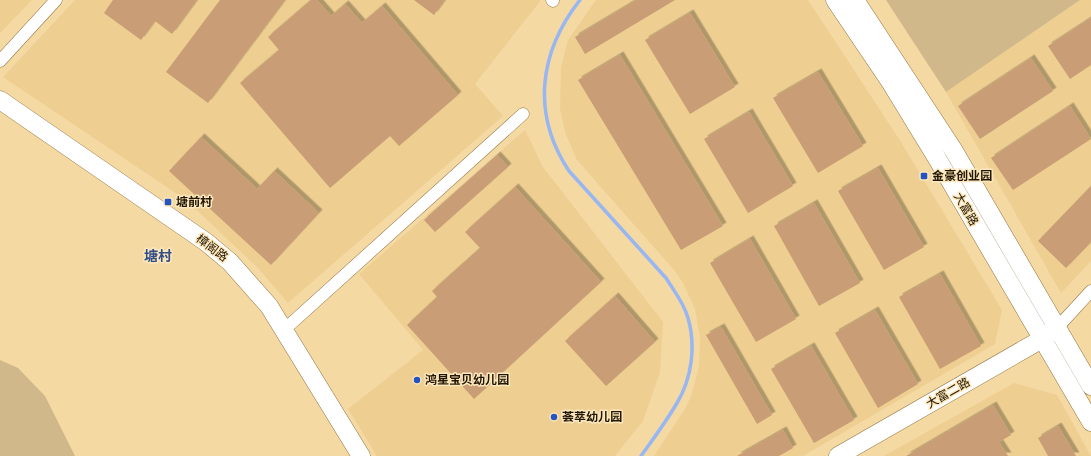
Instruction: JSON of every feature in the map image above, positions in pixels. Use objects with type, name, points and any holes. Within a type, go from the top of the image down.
[{"type":"street","points":[[0,61],[56,0]]},
{"type":"street","name":"大富路","points":[[835,0],[891,84],[1091,422]]},
{"type":"street","name":"大富路","points":[[855,0],[954,151],[1091,386]]},
{"type":"street","name":"樟阁路","points":[[0,100],[200,238],[224,257],[248,280],[285,329],[361,456]]},
{"type":"street","points":[[285,329],[523,114]]},
{"type":"street","name":"樟阁路","points":[[0,115],[199,252],[221,270],[258,311],[347,456]]},
{"type":"street","points":[[1059,331],[1091,291]]},
{"type":"street","points":[[1059,331],[1091,303]]},
{"type":"street","name":"大富二路","points":[[860,456],[1045,344],[1059,331]]},
{"type":"street","name":"大富二路","points":[[838,456],[1045,344]]},
{"type":"shaded area","points":[[0,0],[32,0],[0,33]]},
{"type":"shaded area","points":[[75,0],[541,0],[475,84],[503,116],[288,303],[258,268],[186,200],[3,77]]},
{"type":"shaded area","points":[[596,0],[808,0],[901,142],[1002,310],[995,344],[803,456],[654,456],[685,409],[691,396],[699,367],[700,338],[695,309],[683,283],[675,271],[577,160],[566,135],[560,109],[561,67],[568,40]]},
{"type":"shaded area","points":[[886,0],[1080,0],[946,92]]},
{"type":"shaded area","points":[[1080,0],[1091,0],[1091,261],[1061,293],[946,92]]},
{"type":"shaded area","points":[[525,130],[543,167],[663,322],[660,372],[643,421],[615,456],[377,456],[348,409],[423,350],[359,274]]},
{"type":"shaded area","points":[[0,360],[18,368],[45,396],[75,456],[0,456]]},
{"type":"shaded area","points":[[1014,383],[1057,395],[1091,456],[884,456]]},
{"type":"building","points":[[113,0],[197,0],[172,34],[155,21],[141,40],[104,13]]},
{"type":"building","points":[[220,0],[285,0],[208,103],[166,72]]},
{"type":"building","points":[[311,0],[317,0],[331,16],[345,4],[362,23],[382,6],[458,95],[399,146],[390,136],[330,188],[240,83],[279,50],[268,37]]},
{"type":"building","points":[[414,0],[445,0],[434,15]]},
{"type":"building","points":[[637,0],[675,0],[585,54],[575,37]]},
{"type":"building","points":[[690,13],[735,87],[690,114],[645,40]]},
{"type":"building","points":[[1091,18],[1091,65],[1070,79],[1048,46]]},
{"type":"building","points":[[620,55],[723,226],[681,250],[578,80]]},
{"type":"building","points":[[1031,58],[1053,91],[980,139],[958,106]]},
{"type":"building","points":[[818,72],[863,146],[818,173],[773,98]]},
{"type":"building","points":[[1070,106],[1091,139],[1013,190],[991,158]]},
{"type":"building","points":[[749,112],[793,186],[748,213],[704,139]]},
{"type":"building","points":[[201,137],[257,189],[274,171],[319,213],[271,265],[169,171]]},
{"type":"building","points":[[497,155],[508,167],[435,232],[424,220]]},
{"type":"building","points":[[878,168],[924,247],[884,270],[838,191]]},
{"type":"building","points":[[1091,186],[1091,242],[1066,268],[1038,241]]},
{"type":"building","points":[[515,187],[601,282],[474,399],[407,325],[437,297],[432,291],[480,248],[465,232]]},
{"type":"building","points":[[814,203],[860,283],[819,306],[774,226]]},
{"type":"building","points":[[750,239],[796,319],[756,342],[710,263]]},
{"type":"building","points":[[940,274],[981,346],[940,369],[899,297]]},
{"type":"building","points":[[615,296],[655,342],[606,386],[565,341]]},
{"type":"building","points":[[875,310],[918,384],[878,408],[835,333]]},
{"type":"building","points":[[721,327],[772,415],[757,424],[706,335]]},
{"type":"building","points":[[811,346],[854,420],[814,443],[771,369]]},
{"type":"building","points":[[993,405],[1011,435],[999,442],[1008,456],[906,456]]},
{"type":"building","points":[[1058,426],[1076,456],[1048,456],[1038,438]]},
{"type":"building","points":[[783,430],[793,448],[779,456],[737,456]]},
{"type":"waterway","points":[[580,0],[566,20],[548,62],[545,84],[545,106],[549,128],[557,149],[569,171],[666,278],[684,307],[688,318],[692,340],[689,373],[682,393],[673,410],[641,456]]},
{"type":"place","name":"金豪创业园","points":[[924,176]]},
{"type":"place","name":"塘前村","points":[[168,202]]},
{"type":"place","name":"鸿星宝贝幼儿园","points":[[417,380]]},
{"type":"place","name":"荟萃幼儿园","points":[[554,417]]},
{"type":"district","name":"塘村","points":[[158,256]]}]
